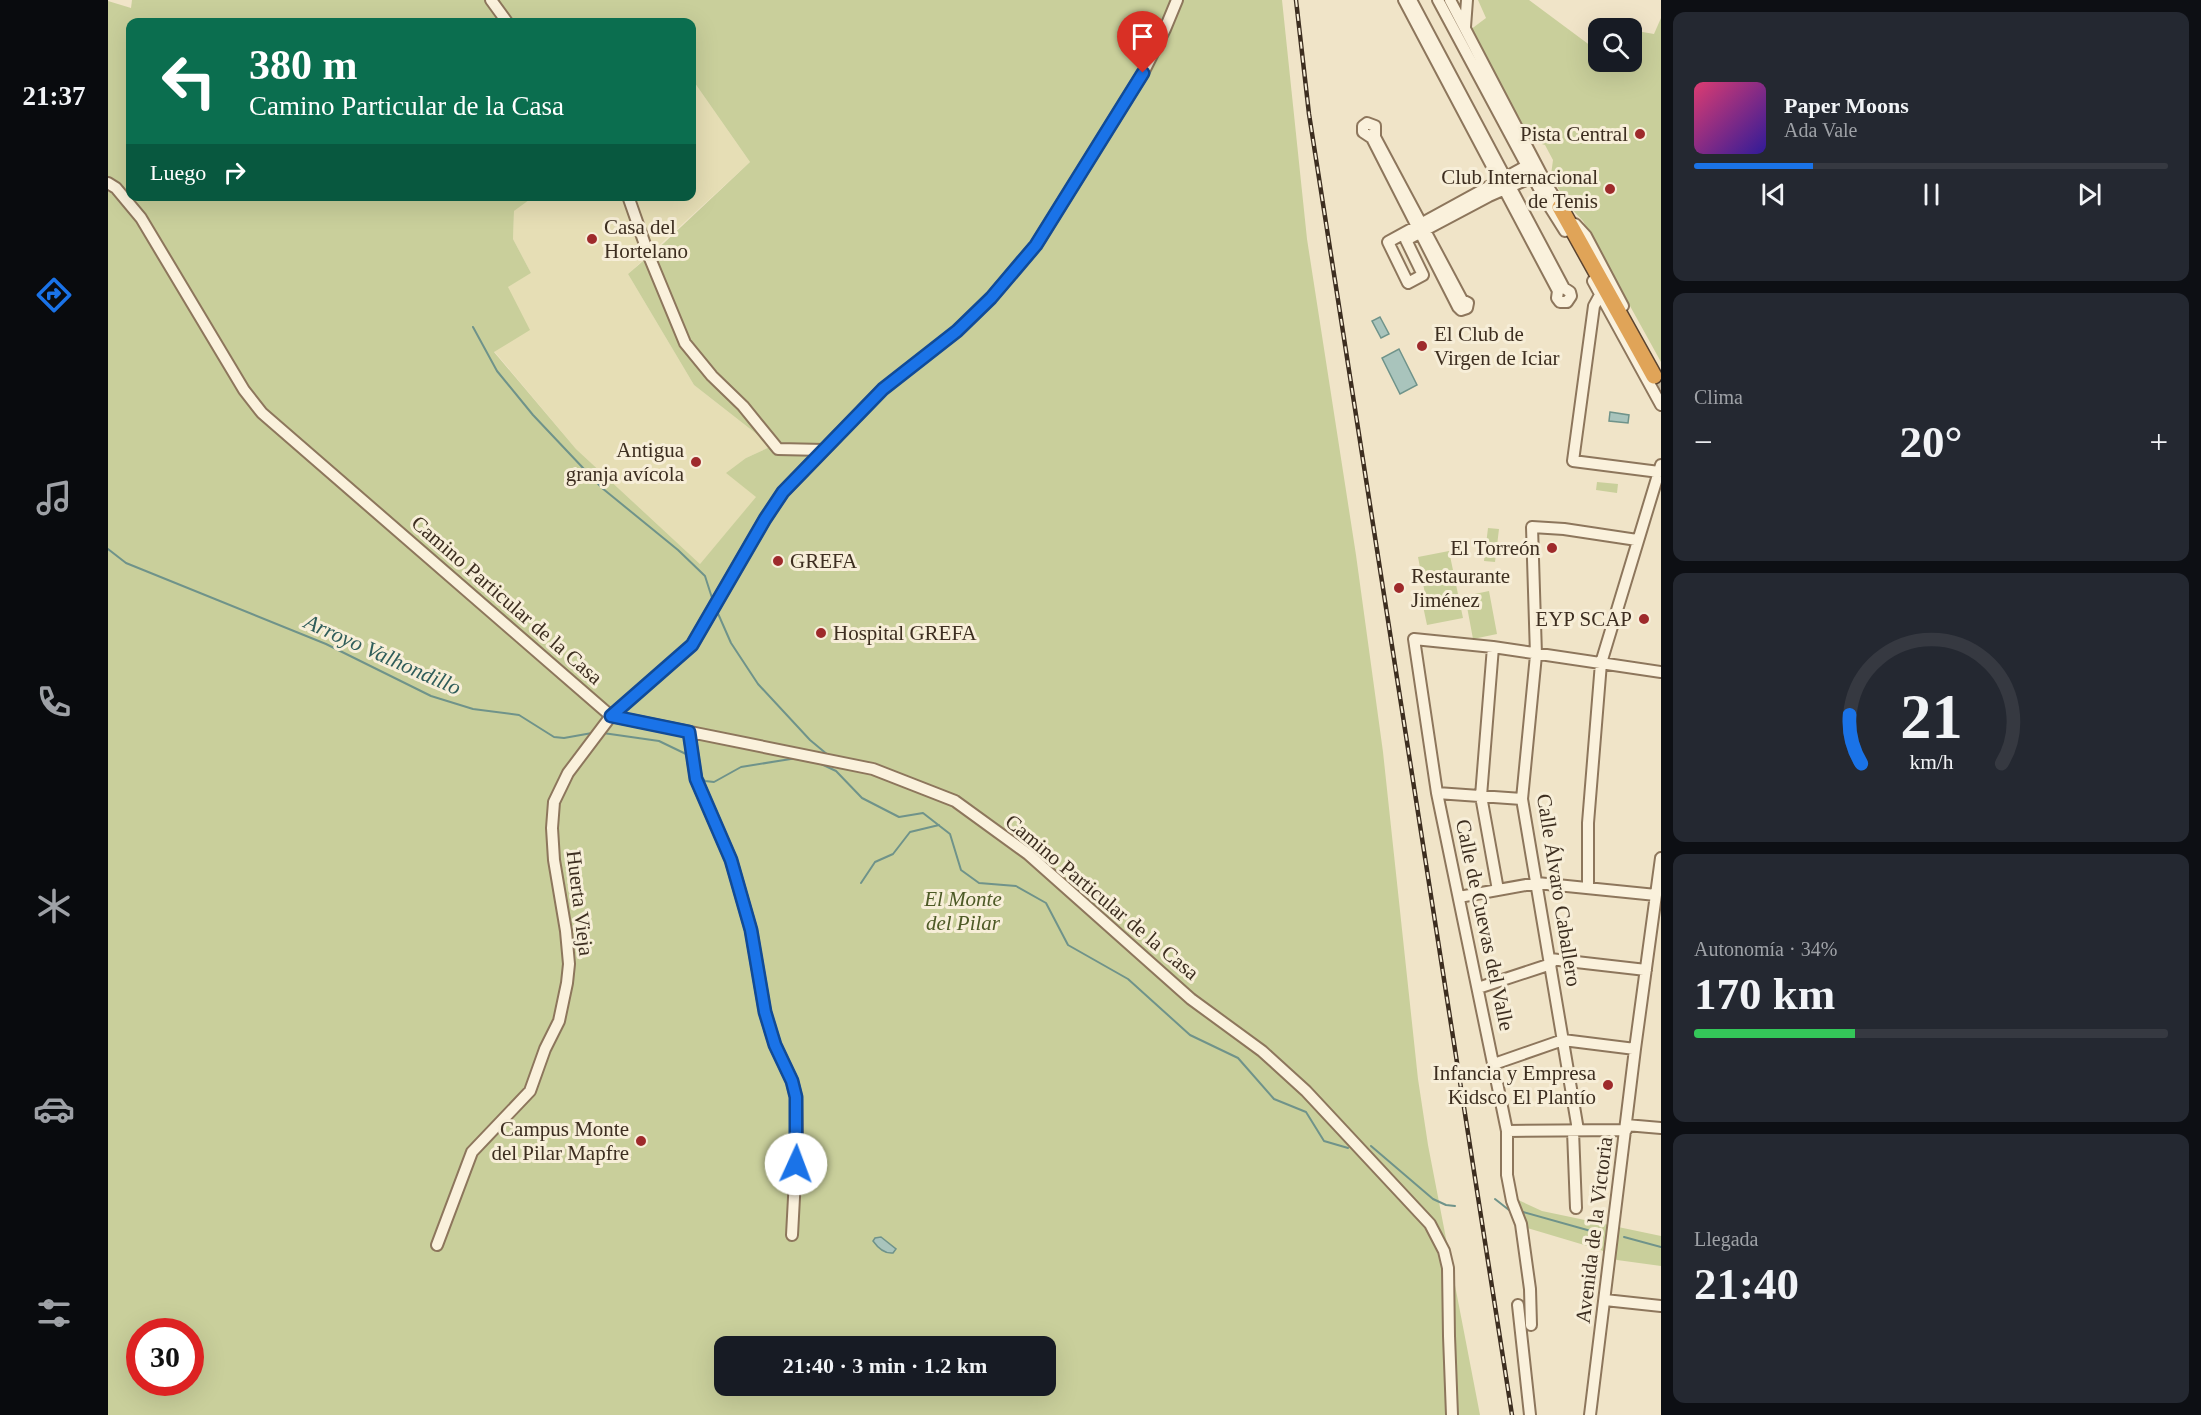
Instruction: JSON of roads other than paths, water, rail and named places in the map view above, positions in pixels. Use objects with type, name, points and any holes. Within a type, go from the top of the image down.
[{"type":"highway","points":[[1560,213],[1584,248],[1657,376]]},
{"type":"street","points":[[491,0],[504,18]]},
{"type":"street","name":"Huerta Vieja","points":[[436,1245],[472,1152],[530,1091],[545,1049],[559,1021],[569,964],[554,860],[552,828],[555,802],[568,773],[611,716],[692,645],[717,599],[783,492],[883,389],[966,323],[991,298],[1036,245],[1143,73],[1166,29],[1177,0]]},
{"type":"street","points":[[1404,0],[1508,183],[1558,291],[1556,296],[1558,300],[1562,303],[1567,302],[1571,296],[1570,292],[1564,288],[1411,0]]},
{"type":"street","points":[[1438,0],[1514,142],[1533,167],[1543,196]]},
{"type":"street","points":[[1451,1],[1457,6],[1466,0]]},
{"type":"street","points":[[1465,27],[1466,0]]},
{"type":"street","points":[[1451,1],[1452,9],[1469,43],[1469,58]]},
{"type":"street","points":[[1451,1],[1533,167],[1560,213],[1600,295],[1661,405]]},
{"type":"street","points":[[1421,229],[1375,136],[1375,126],[1367,123],[1363,126],[1363,132],[1372,138],[1421,229],[1462,300],[1468,303],[1465,310],[1458,307],[1421,229]]},
{"type":"street","points":[[1508,183],[1514,164],[1514,142]]},
{"type":"street","points":[[1421,229],[1406,240],[1424,275],[1408,283],[1388,242],[1421,229],[1508,183],[1528,179],[1533,167]]},
{"type":"street","name":"Camino Particular de la Casa","points":[[108,183],[116,188],[126,200]]},
{"type":"street","points":[[1508,183],[1543,196],[1560,213]]},
{"type":"street","name":"Camino Particular de la Casa","points":[[127,201],[141,218],[244,390],[262,413],[611,716],[873,768],[955,801],[1028,854],[1191,999],[1262,1051],[1306,1091],[1430,1224],[1444,1251],[1448,1268],[1452,1415]]},
{"type":"street","points":[[630,201],[674,317],[686,344],[696,358],[743,406],[778,449],[824,450]]},
{"type":"street","points":[[1588,887],[1588,823],[1601,663],[1660,468],[1573,461],[1594,306],[1600,295]]},
{"type":"street","name":"Calle Álvaro Caballero","points":[[1576,1208],[1575,1130],[1563,1040],[1522,799],[1536,655],[1532,527],[1564,529],[1637,540]]},
{"type":"street","name":"Calle de Cuevas del Valle","points":[[1493,647],[1414,639],[1437,793],[1507,1131],[1507,1175],[1512,1201],[1521,1224],[1530,1288],[1531,1324]]},
{"type":"street","points":[[1498,890],[1481,796],[1493,647],[1661,672]]},
{"type":"street","points":[[689,732],[696,779],[731,860],[751,930],[765,1012],[775,1045],[792,1081],[796,1097],[797,1141],[792,1235]]},
{"type":"street","points":[[1437,793],[1522,799]]},
{"type":"street","name":"Avenida de la Victoria","points":[[1590,1415],[1635,1049],[1658,907],[1656,895],[1661,858]]},
{"type":"street","points":[[1459,897],[1537,883],[1656,895]]},
{"type":"street","points":[[1478,988],[1550,961],[1646,970]]},
{"type":"street","points":[[1494,1064],[1563,1040],[1635,1049]]},
{"type":"street","points":[[1507,1131],[1661,1128]]},
{"type":"street","points":[[1605,1300],[1661,1306]]},
{"type":"street","points":[[1518,1305],[1530,1415]]},
{"type":"water","points":[[1380,317],[1389,334],[1381,338],[1372,321]]},
{"type":"water","points":[[1399,349],[1417,385],[1400,394],[1382,358]]},
{"type":"water","points":[[1610,412],[1629,415],[1628,423],[1609,421]]},
{"type":"water","points":[[881,1237],[896,1249],[893,1253],[882,1250],[873,1241]]},
{"type":"waterway","points":[[473,327],[497,371],[533,415],[602,488],[678,550],[705,576],[713,601]]},
{"type":"waterway","name":"Arroyo Valhondillo","points":[[108,549],[126,563],[326,644],[431,696],[473,709],[519,715],[554,737],[564,738],[592,733]]},
{"type":"waterway","points":[[716,609],[731,643],[758,684],[810,740],[828,755]]},
{"type":"waterway","name":"Arroyo Valhondillo","points":[[603,733],[659,741],[688,755]]},
{"type":"waterway","name":"Arroyo Valhondillo","points":[[699,765],[705,781],[714,782],[741,767],[797,758]]},
{"type":"waterway","name":"Arroyo Valhondillo","points":[[817,762],[836,771],[862,798],[899,817],[923,813],[950,834],[961,870],[979,883],[1016,886],[1046,903],[1068,945],[1128,979],[1190,1035],[1238,1058],[1274,1099],[1306,1112],[1324,1141],[1348,1148]]},
{"type":"waterway","points":[[861,883],[875,862],[893,854],[910,832],[939,825]]},
{"type":"waterway","name":"Arroyo Valhondillo","points":[[1371,1146],[1433,1199],[1455,1206]]},
{"type":"waterway","name":"Arroyo Valhondillo","points":[[1495,1199],[1509,1210]]},
{"type":"waterway","name":"Arroyo Valhondillo","points":[[1523,1212],[1598,1233]]},
{"type":"waterway","name":"Arroyo Valhondillo","points":[[1624,1237],[1661,1247]]},
{"type":"tunnel","points":[[1654,376],[1661,390]]},
{"type":"railway","points":[[1296,0],[1309,114],[1512,1415]]},
{"type":"place","name":"Pista Central","points":[[1640,134]]},
{"type":"place","name":"Club Internacional de Tenis","points":[[1610,189]]},
{"type":"place","name":"Casa del Hortelano","points":[[592,239]]},
{"type":"place","name":"El Club de Virgen de Iciar","points":[[1422,346]]},
{"type":"place","name":"Antigua granja avícola","points":[[696,462]]},
{"type":"place","name":"El Torreón","points":[[1552,548]]},
{"type":"place","name":"GREFA","points":[[778,561]]},
{"type":"place","name":"Restaurante Jiménez","points":[[1399,588]]},
{"type":"place","name":"EYP SCAP","points":[[1644,619]]},
{"type":"place","name":"Hospital GREFA","points":[[821,633]]},
{"type":"place","name":"Infancia y Empresa Kidsco El Plantío","points":[[1608,1085]]},
{"type":"place","name":"Campus Monte del Pilar Mapfre","points":[[641,1141]]},
{"type":"park label","name":"El Monte del Pilar","points":[[963,911]]}]
